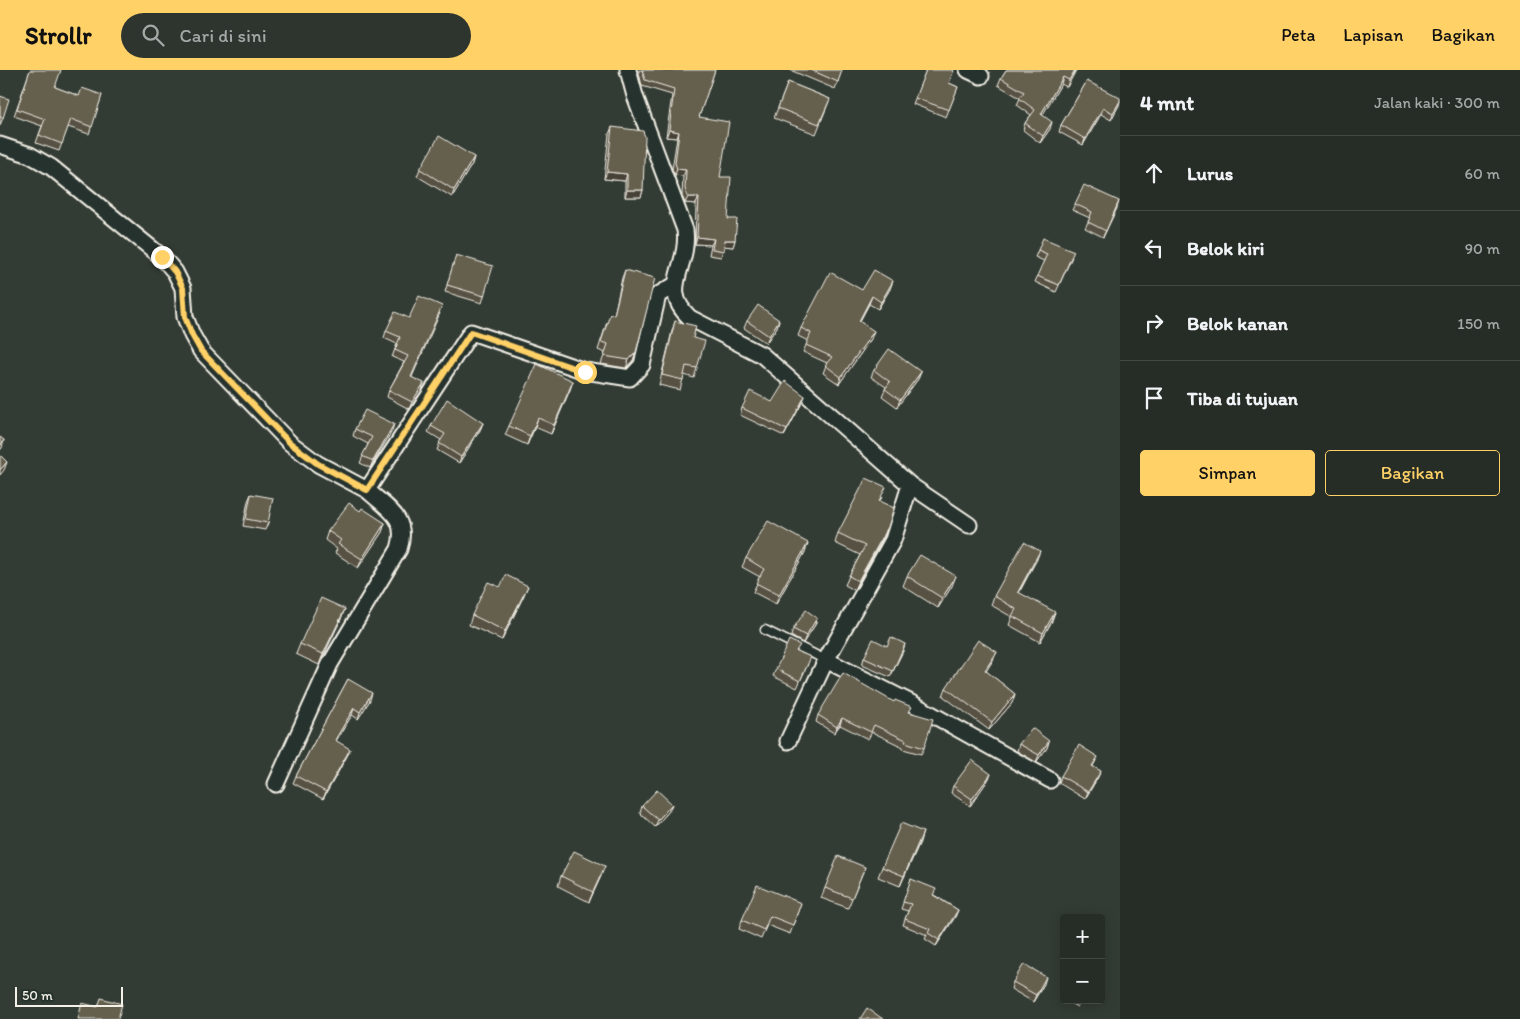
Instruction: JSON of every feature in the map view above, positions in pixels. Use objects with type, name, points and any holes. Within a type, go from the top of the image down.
[{"type":"street","points":[[628,70],[635,96],[685,230],[687,244],[685,258],[675,285],[677,304],[690,318],[762,355],[910,485],[969,525]]},
{"type":"street","points":[[0,146],[30,155],[51,167],[162,257],[175,272],[183,288],[185,317],[201,351],[290,443],[318,464],[367,490],[401,522],[403,530],[401,544],[330,664],[276,784]]},
{"type":"street","points":[[367,490],[471,332],[585,372],[630,378],[642,364],[658,295],[675,285]]},
{"type":"street","points":[[788,741],[826,660],[893,540],[910,485]]},
{"type":"street","points":[[826,660],[923,710],[1050,780]]},
{"type":"lane","points":[[765,630],[826,660]]},
{"type":"building","points":[[30,70],[61,70],[55,87],[79,96],[82,88],[102,95],[92,127],[71,119],[62,144],[39,135],[45,119],[17,109]]},
{"type":"building","points":[[642,70],[715,70],[699,117],[729,122],[720,177],[731,177],[728,219],[737,219],[735,240],[725,240],[724,251],[712,249],[714,239],[697,237],[699,197],[688,197],[685,189],[686,170],[677,169],[675,163],[679,132],[669,130],[674,89],[645,80]]},
{"type":"building","points":[[811,70],[842,70],[838,82]]},
{"type":"building","points":[[926,70],[954,70],[949,83],[958,87],[949,110],[915,98]]},
{"type":"building","points":[[1006,70],[1075,70],[1069,80],[1063,77],[1041,114],[1052,122],[1043,136],[1025,123],[1035,110],[1019,98],[1024,92],[1001,78]]},
{"type":"building","points":[[1087,81],[1120,98],[1120,101],[1113,113],[1103,108],[1085,139],[1061,125]]},
{"type":"building","points":[[788,82],[830,99],[819,124],[778,108]]},
{"type":"building","points":[[0,96],[9,99],[3,118],[0,117]]},
{"type":"building","points":[[612,127],[643,131],[645,137],[643,190],[627,190],[627,174],[607,172]]},
{"type":"building","points":[[439,136],[474,157],[454,190],[420,169]]},
{"type":"building","points":[[1084,185],[1119,201],[1106,231],[1088,222],[1092,212],[1075,204]]},
{"type":"building","points":[[1043,238],[1074,251],[1059,285],[1037,276],[1047,254],[1038,250]]},
{"type":"building","points":[[456,255],[493,266],[484,296],[447,285]]},
{"type":"building","points":[[625,270],[655,278],[636,352],[629,360],[604,356],[608,344],[601,342],[610,314],[614,315]]},
{"type":"building","points":[[874,270],[893,281],[881,302],[872,296],[859,321],[874,331],[841,377],[825,365],[832,357],[806,345],[811,333],[801,328],[830,272],[862,290]]},
{"type":"building","points":[[419,296],[442,306],[411,377],[424,383],[412,402],[389,390],[408,356],[395,350],[400,337],[386,331],[395,312],[409,318]]},
{"type":"building","points":[[758,305],[779,320],[769,336],[747,321]]},
{"type":"building","points":[[675,321],[696,326],[693,338],[705,341],[697,368],[686,366],[683,380],[662,375]]},
{"type":"building","points":[[889,349],[921,372],[900,400],[885,389],[890,382],[874,370]]},
{"type":"building","points":[[537,364],[573,381],[554,425],[538,418],[530,436],[509,426]]},
{"type":"building","points":[[785,381],[805,396],[787,430],[742,408],[750,391],[772,402]]},
{"type":"building","points":[[447,399],[483,423],[461,457],[439,443],[445,434],[431,426]]},
{"type":"building","points":[[365,410],[394,424],[373,461],[362,456],[372,437],[355,429]]},
{"type":"building","points":[[0,437],[4,440],[0,446]]},
{"type":"building","points":[[0,455],[7,462],[0,470]]},
{"type":"building","points":[[866,478],[886,487],[879,501],[894,508],[888,527],[858,581],[849,576],[865,546],[838,533]]},
{"type":"building","points":[[251,494],[273,498],[268,523],[246,519]]},
{"type":"building","points":[[349,503],[360,511],[362,508],[385,523],[362,559],[338,544],[341,540],[328,531]]},
{"type":"building","points":[[768,521],[808,543],[779,595],[756,583],[764,569],[746,558]]},
{"type":"building","points":[[1024,542],[1040,551],[1018,592],[1055,612],[1043,633],[1012,616],[1016,609],[994,596]]},
{"type":"building","points":[[920,555],[956,576],[942,598],[907,576]]},
{"type":"building","points":[[506,575],[528,586],[505,631],[472,615],[488,582],[500,587]]},
{"type":"building","points":[[321,598],[345,609],[323,654],[300,644]]},
{"type":"building","points":[[806,610],[817,618],[806,636],[793,629]]},
{"type":"building","points":[[891,637],[905,644],[893,671],[864,658],[873,639],[887,646]]},
{"type":"building","points":[[789,640],[800,645],[796,651],[811,657],[800,681],[776,669]]},
{"type":"building","points":[[978,640],[997,652],[985,670],[1015,694],[992,722],[946,688]]},
{"type":"building","points":[[843,673],[894,702],[895,700],[912,707],[909,712],[933,719],[924,748],[905,742],[906,740],[874,725],[871,732],[842,718],[837,727],[818,715]]},
{"type":"building","points":[[348,679],[372,693],[360,712],[354,708],[335,740],[350,749],[326,792],[296,776]]},
{"type":"building","points":[[1032,728],[1049,741],[1039,755],[1019,744]]},
{"type":"building","points":[[1079,745],[1098,757],[1092,766],[1101,771],[1088,792],[1061,776]]},
{"type":"building","points":[[972,760],[991,774],[972,799],[953,786]]},
{"type":"building","points":[[657,790],[672,804],[658,820],[642,806]]},
{"type":"building","points":[[901,823],[923,832],[904,876],[882,867]]},
{"type":"building","points":[[574,851],[605,866],[593,892],[561,876]]},
{"type":"building","points":[[838,856],[865,867],[852,898],[825,888]]},
{"type":"building","points":[[911,879],[936,889],[933,895],[958,910],[939,940],[928,933],[930,929],[905,919],[911,904],[903,902]]},
{"type":"building","points":[[757,885],[801,903],[793,925],[770,916],[764,930],[742,920]]},
{"type":"building","points":[[1024,964],[1046,977],[1036,995],[1013,982]]},
{"type":"building","points":[[101,998],[122,1004],[118,1019],[78,1019],[82,1003],[98,1007]]},
{"type":"building","points":[[867,1008],[883,1019],[860,1019]]},
{"type":"route","points":[[162,257],[175,272],[183,288],[185,317],[201,351],[290,443],[305,456],[367,490],[468,341],[471,332],[585,372]]}]
